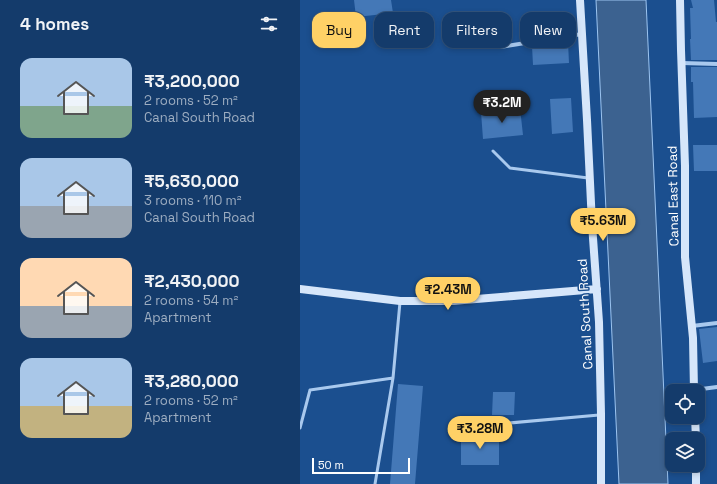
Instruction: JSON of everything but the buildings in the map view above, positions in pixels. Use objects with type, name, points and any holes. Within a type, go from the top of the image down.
[{"type":"street","name":"Canal South Road","points":[[580,0],[599,322],[601,484]]},
{"type":"street","name":"Canal East Road","points":[[680,0],[685,166],[685,256],[692,326],[694,384]]},
{"type":"street","points":[[512,45],[582,34]]},
{"type":"street","points":[[681,63],[717,64]]},
{"type":"street","points":[[300,289],[400,301],[452,301],[597,290]]},
{"type":"street","points":[[692,326],[717,323]]},
{"type":"street","points":[[705,389],[717,388]]},
{"type":"street","points":[[696,472],[696,484]]},
{"type":"lane","points":[[493,151],[510,168],[590,178]]},
{"type":"lane","points":[[375,484],[392,378],[400,301]]},
{"type":"lane","points":[[300,428],[310,390],[392,378]]},
{"type":"lane","points":[[487,425],[601,414]]},
{"type":"water","points":[[596,0],[646,0],[666,432],[665,472],[667,472],[668,484],[619,484]]}]
